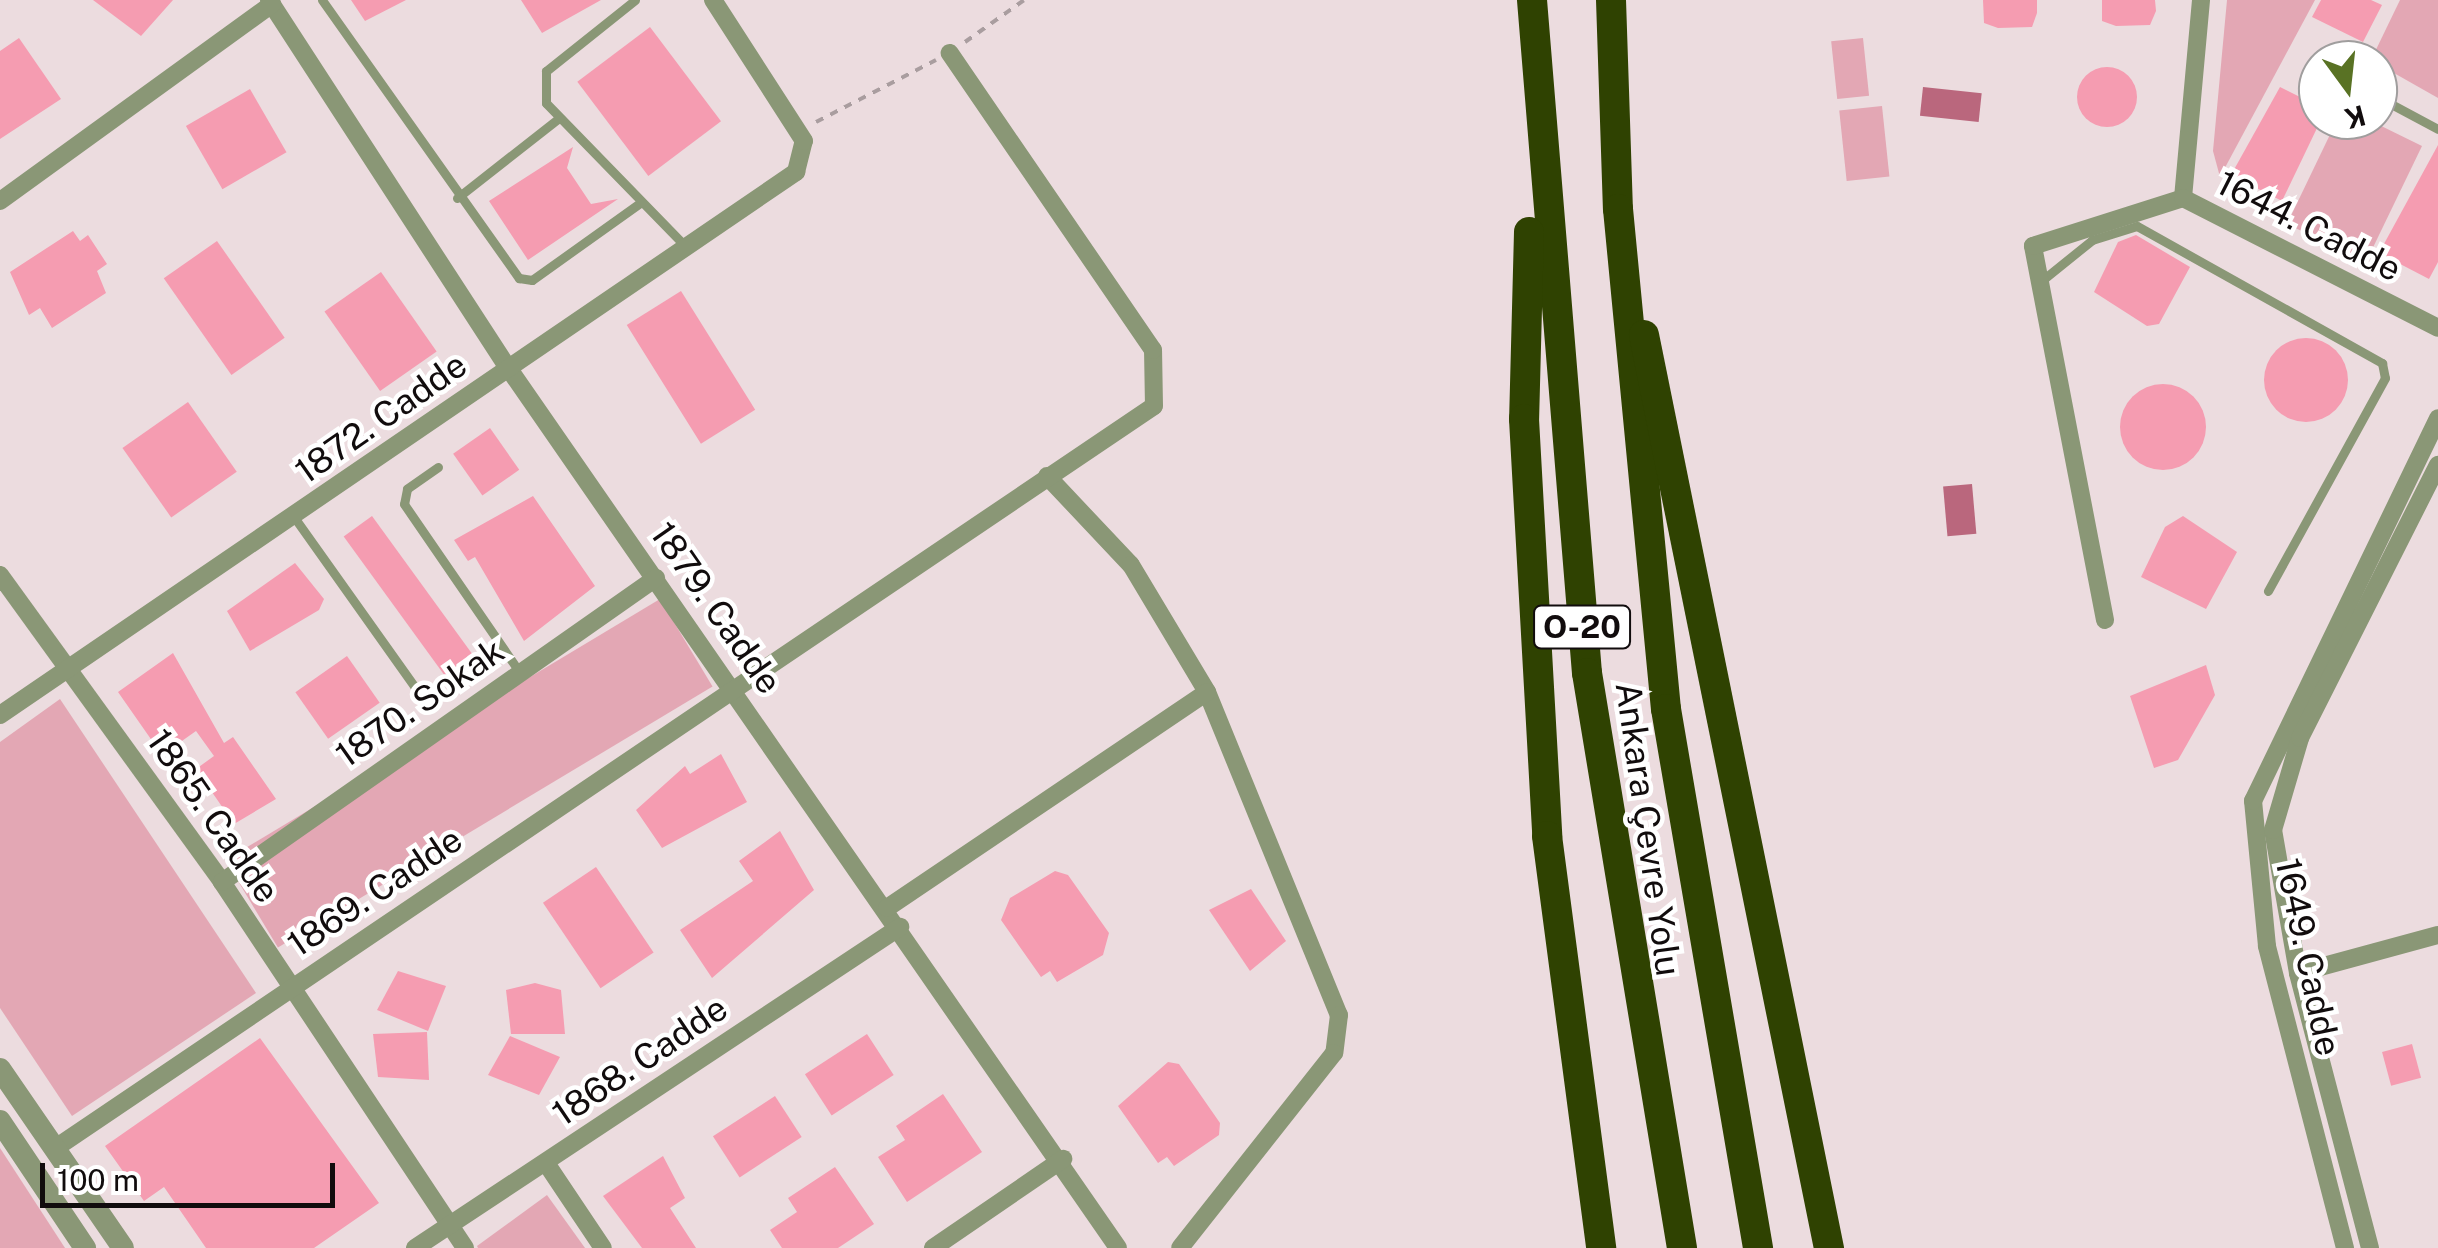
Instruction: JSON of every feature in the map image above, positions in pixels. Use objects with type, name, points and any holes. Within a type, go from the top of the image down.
[{"type":"highway","name":"Ankara Çevre Yolu","points":[[1532,0],[1534,104],[1587,673],[1682,1248]]},
{"type":"highway","name":"Ankara Çevre Yolu","points":[[1612,0],[1618,210],[1666,709],[1758,1248]]},
{"type":"highway","points":[[1534,104],[1522,346],[1541,746],[1564,1010],[1601,1248]]},
{"type":"highway","points":[[1618,210],[1828,1248]]},
{"type":"street","points":[[712,0],[798,131]]},
{"type":"street","points":[[2183,198],[2202,0]]},
{"type":"street","points":[[0,201],[270,2]]},
{"type":"street","name":"1879. Cadde","points":[[270,2],[509,369],[1063,1159],[1118,1248]]},
{"type":"street","name":"1869. Cadde","points":[[54,1149],[1154,406],[1157,360],[950,53]]},
{"type":"street","name":"1872. Cadde","points":[[0,714],[66,666],[294,517],[683,244],[796,172],[806,157],[798,131]]},
{"type":"street","name":"1644. Cadde","points":[[2040,282],[2033,246],[2183,198],[2438,328]]},
{"type":"street","points":[[2040,282],[2105,620]]},
{"type":"street","name":"1649. Cadde","points":[[2344,1248],[2267,946],[2252,801],[2438,418]]},
{"type":"street","name":"1649. Cadde","points":[[2370,1248],[2298,973],[2273,854],[2277,801],[2300,738],[2438,465]]},
{"type":"street","points":[[1048,476],[1131,565],[1206,692],[1334,992],[1339,1026],[1334,1053],[1180,1248]]},
{"type":"street","name":"1865. Cadde","points":[[0,576],[222,882],[465,1248]]},
{"type":"street","name":"1870. Sokak","points":[[222,882],[656,578]]},
{"type":"street","points":[[887,908],[1206,692]]},
{"type":"street","name":"1868. Cadde","points":[[414,1248],[900,927]]},
{"type":"street","points":[[2298,973],[2438,935]]},
{"type":"street","points":[[0,1069],[122,1248]]},
{"type":"street","points":[[0,1121],[86,1248]]},
{"type":"street","points":[[932,1248],[1063,1159]]},
{"type":"street","points":[[546,1163],[603,1248]]},
{"type":"lane","points":[[322,0],[496,258],[532,280],[640,203]]},
{"type":"lane","points":[[635,0],[546,71],[546,103],[683,244]]},
{"type":"lane","points":[[2398,108],[2438,129]]},
{"type":"lane","points":[[457,198],[560,118]]},
{"type":"lane","points":[[2040,282],[2092,240],[2137,226],[2382,363],[2385,378],[2268,591]]},
{"type":"lane","points":[[438,467],[407,489],[404,504],[520,674]]},
{"type":"lane","points":[[294,517],[416,688]]},
{"type":"path","points":[[798,131],[950,53],[1024,0]]},
{"type":"shaded area","points":[[2227,0],[2315,0],[2220,177],[2213,151]]},
{"type":"shaded area","points":[[2400,0],[2438,0],[2438,98],[2398,75],[2398,40],[2381,40]]},
{"type":"shaded area","points":[[1863,38],[1869,96],[1837,99],[1831,41]]},
{"type":"shaded area","points":[[1923,87],[1982,93],[1979,122],[1920,116]]},
{"type":"shaded area","points":[[1882,106],[1889,177],[1847,181],[1839,110]]},
{"type":"shaded area","points":[[2398,134],[2422,146],[2366,262],[2287,224],[2327,140],[2398,140]]},
{"type":"shaded area","points":[[1972,484],[1976,534],[1947,536],[1943,487]]},
{"type":"shaded area","points":[[660,599],[713,686],[278,948],[225,860]]},
{"type":"shaded area","points":[[60,699],[256,993],[72,1116],[0,1008],[0,742]]},
{"type":"shaded area","points":[[0,1148],[65,1248],[0,1248]]},
{"type":"shaded area","points":[[547,1195],[585,1248],[478,1248],[477,1246]]},
{"type":"building","points":[[93,0],[173,0],[141,36]]},
{"type":"building","points":[[351,0],[406,0],[365,21]]},
{"type":"building","points":[[521,0],[601,0],[542,33]]},
{"type":"building","points":[[1983,0],[2037,0],[2032,27],[1998,28],[1984,23]]},
{"type":"building","points":[[2102,0],[2155,0],[2156,11],[2150,25],[2116,26],[2102,21]]},
{"type":"building","points":[[2321,0],[2371,0],[2382,5],[2364,40],[2312,17]]},
{"type":"building","points":[[650,27],[721,121],[648,176],[577,82]]},
{"type":"building","points":[[19,38],[61,99],[0,139],[0,51]]},
{"type":"building","points":[[2107,67],[2129,75],[2137,97],[2129,119],[2107,127],[2085,119],[2077,97],[2085,75]]},
{"type":"building","points":[[2280,87],[2298,96],[2298,140],[2311,140],[2282,201],[2231,175]]},
{"type":"building","points":[[250,89],[286,152],[222,189],[186,126]]},
{"type":"building","points":[[2438,145],[2438,262],[2429,279],[2379,253]]},
{"type":"building","points":[[573,147],[567,168],[591,204],[618,199],[528,260],[489,201]]},
{"type":"building","points":[[73,231],[80,241],[88,235],[107,264],[97,271],[106,293],[52,328],[40,308],[29,315],[10,272]]},
{"type":"building","points":[[2136,235],[2190,267],[2159,324],[2147,326],[2094,292],[2118,242]]},
{"type":"building","points":[[217,241],[285,338],[231,375],[164,278]]},
{"type":"building","points":[[381,272],[437,351],[380,391],[324,312]]},
{"type":"building","points":[[681,291],[755,410],[701,444],[627,325]]},
{"type":"building","points":[[2298,338],[2314,338],[2330,345],[2341,356],[2348,380],[2345,396],[2336,410],[2314,422],[2298,422],[2282,415],[2271,404],[2264,388],[2264,372],[2271,356],[2282,345]]},
{"type":"building","points":[[2163,384],[2193,397],[2206,427],[2193,457],[2163,470],[2133,457],[2120,427],[2133,397]]},
{"type":"building","points":[[188,402],[237,472],[171,518],[122,448]]},
{"type":"building","points":[[490,428],[519,470],[482,496],[453,454]]},
{"type":"building","points":[[533,496],[595,586],[524,641],[475,557],[468,561],[454,540]]},
{"type":"building","points":[[372,516],[481,666],[453,687],[344,537]]},
{"type":"building","points":[[2183,516],[2237,552],[2206,609],[2141,577],[2165,527]]},
{"type":"building","points":[[295,563],[324,599],[319,610],[250,651],[227,611]]},
{"type":"building","points":[[173,653],[224,743],[233,737],[276,799],[234,824],[196,769],[214,756],[196,731],[162,755],[118,692]]},
{"type":"building","points":[[347,656],[380,703],[328,739],[295,692]]},
{"type":"building","points":[[2206,665],[2215,695],[2178,760],[2154,768],[2130,696]]},
{"type":"building","points":[[721,754],[747,802],[662,848],[636,810],[685,766],[690,774]]},
{"type":"building","points":[[780,831],[814,890],[712,978],[680,930],[753,881],[739,861]]},
{"type":"building","points":[[596,867],[654,952],[601,988],[543,903]]},
{"type":"building","points":[[1055,871],[1068,875],[1109,933],[1103,955],[1057,982],[1050,971],[1041,977],[1001,920],[1010,898]]},
{"type":"building","points":[[1251,889],[1286,941],[1250,971],[1209,910]]},
{"type":"building","points":[[398,971],[446,986],[428,1031],[377,1010]]},
{"type":"building","points":[[535,983],[561,990],[565,1034],[511,1034],[506,990]]},
{"type":"building","points":[[427,1032],[429,1080],[378,1077],[373,1034]]},
{"type":"building","points":[[867,1034],[894,1075],[832,1115],[805,1074]]},
{"type":"building","points":[[510,1036],[560,1057],[539,1095],[488,1075]]},
{"type":"building","points":[[260,1038],[379,1203],[314,1248],[206,1248],[164,1187],[144,1201],[105,1146]]},
{"type":"building","points":[[2412,1044],[2421,1078],[2391,1086],[2382,1052]]},
{"type":"building","points":[[1168,1062],[1179,1064],[1220,1123],[1219,1135],[1174,1166],[1167,1157],[1158,1163],[1118,1106]]},
{"type":"building","points":[[943,1094],[982,1152],[907,1202],[878,1157],[905,1140],[896,1126]]},
{"type":"building","points":[[775,1096],[802,1137],[740,1177],[713,1136]]},
{"type":"building","points":[[663,1156],[685,1198],[670,1208],[696,1248],[642,1248],[603,1196]]},
{"type":"building","points":[[835,1167],[874,1224],[838,1248],[782,1248],[770,1230],[797,1212],[788,1198]]}]
